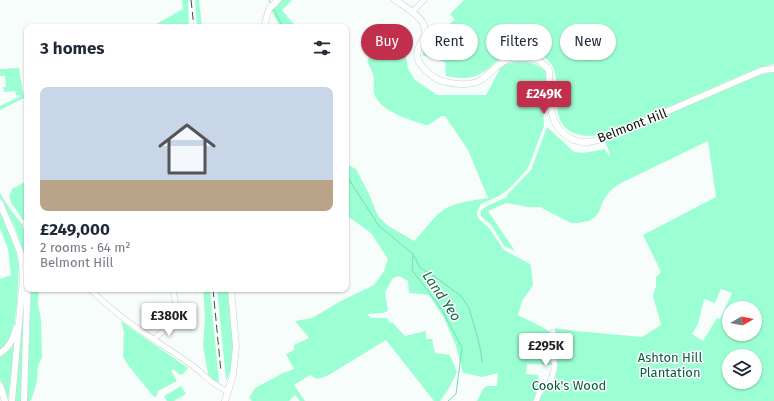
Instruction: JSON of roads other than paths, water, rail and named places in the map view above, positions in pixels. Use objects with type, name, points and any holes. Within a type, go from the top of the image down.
[{"type":"main road","name":"Belmont Hill","points":[[395,0],[418,16],[423,23],[425,30],[423,39],[416,51],[417,59],[426,71],[436,78],[462,84],[481,80],[508,59],[524,58],[538,60],[549,70],[550,97],[554,119],[563,134],[574,140],[584,142],[603,139],[763,70],[774,69]]},
{"type":"main road","points":[[265,24],[266,16],[274,4]]},
{"type":"main road","points":[[0,203],[19,247],[24,268]]},
{"type":"main road","points":[[12,401],[23,277],[22,261]]},
{"type":"main road","points":[[24,401],[27,292]]},
{"type":"main road","points":[[225,401],[233,376],[236,347],[231,292]]},
{"type":"main road","points":[[0,353],[8,347],[12,341],[20,315]]},
{"type":"main road","points":[[0,385],[5,401]]},
{"type":"street","points":[[412,12],[424,0]]},
{"type":"street","points":[[93,292],[109,308],[194,367],[217,387],[227,391]]},
{"type":"street","points":[[154,339],[173,322],[176,317],[173,292]]},
{"type":"street","points":[[536,401],[540,391],[549,385],[554,370],[555,365],[550,349],[553,332]]},
{"type":"waterway","name":"Land Yeo","points":[[269,0],[271,4]]},
{"type":"waterway","name":"Land Yeo","points":[[273,8],[281,24]]},
{"type":"waterway","name":"Land Yeo","points":[[349,180],[379,226],[413,254],[412,270],[442,310],[462,348],[456,394],[448,401]]},
{"type":"waterway","points":[[414,256],[420,268],[434,276],[461,296],[469,308],[477,335],[482,362]]},
{"type":"railway","points":[[191,0],[194,24]]},
{"type":"railway","points":[[213,292],[221,372]]},
{"type":"park label","name":"Ashton Hill Plantation","points":[[670,364]]},
{"type":"park label","name":"Cook's Wood","points":[[569,385]]}]
